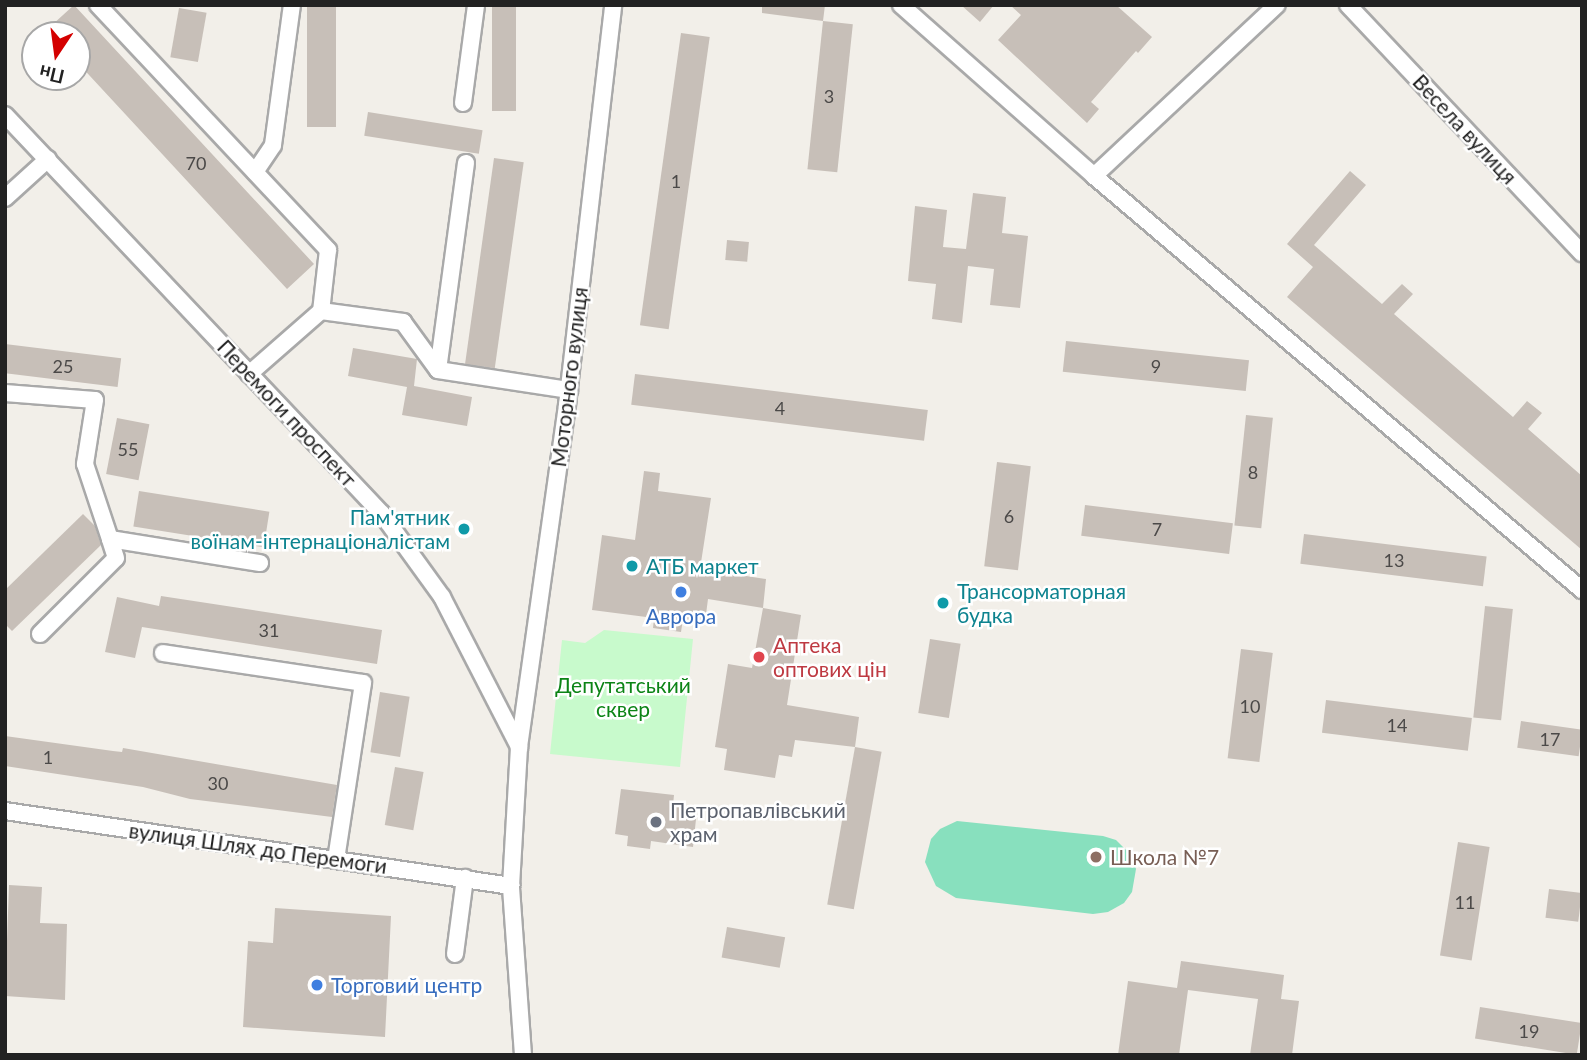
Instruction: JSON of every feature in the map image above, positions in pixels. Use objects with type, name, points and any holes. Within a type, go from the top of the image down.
[{"type":"street","points":[[98,5],[328,250],[321,311],[249,374]]},
{"type":"street","points":[[255,173],[273,145],[292,5]]},
{"type":"street","points":[[463,103],[476,5]]},
{"type":"street","name":"Моторного вулиця","points":[[523,1055],[511,886],[519,747],[569,390],[613,5]]},
{"type":"street","points":[[901,5],[1094,176],[1582,590]]},
{"type":"street","points":[[1094,176],[1277,5]]},
{"type":"street","name":"Весела вулиця","points":[[1348,5],[1582,253]]},
{"type":"street","name":"Перемоги проспект","points":[[5,115],[382,514],[442,597],[519,747]]},
{"type":"street","points":[[5,198],[47,159]]},
{"type":"street","points":[[438,370],[466,163]]},
{"type":"street","points":[[321,311],[403,322],[438,370],[569,390]]},
{"type":"street","points":[[5,393],[95,400],[85,464],[116,558],[40,634]]},
{"type":"street","points":[[110,539],[260,563]]},
{"type":"street","points":[[163,653],[363,682],[336,860]]},
{"type":"street","name":"вулиця Шлях до Перемоги","points":[[5,811],[511,886]]},
{"type":"street","points":[[455,954],[465,878]]},
{"type":"green space","name":"Депутатський сквер","points":[[604,630],[693,639],[680,767],[550,754],[562,640],[585,643]]},
{"type":"green space","points":[[957,821],[1103,836],[1116,840],[1132,856],[1136,869],[1132,892],[1124,903],[1108,912],[1093,914],[956,898],[936,886],[925,862],[931,839],[940,829]]},
{"type":"building","points":[[74,5],[89,21],[56,21]]},
{"type":"building","points":[[307,5],[336,5],[336,127],[307,127]]},
{"type":"building","points":[[492,5],[516,5],[516,111],[492,111]]},
{"type":"building","points":[[762,5],[825,5],[823,21],[762,13]]},
{"type":"building","points":[[961,5],[994,5],[980,22]]},
{"type":"building","points":[[1010,5],[1116,5],[1152,37],[1091,102],[1099,109],[1087,123],[998,40],[1021,15]]},
{"type":"building","points":[[179,8],[207,13],[198,62],[170,57]]},
{"type":"building","points":[[823,21],[853,24],[837,172],[807,169]]},
{"type":"building","points":[[91,23],[314,264],[287,289],[91,77]]},
{"type":"building","points":[[681,33],[710,37],[669,329],[640,325]]},
{"type":"building","points":[[368,112],[483,130],[479,154],[364,136]]},
{"type":"building","points":[[494,158],[524,162],[495,368],[465,364]]},
{"type":"building","points":[[1350,171],[1366,185],[1314,245],[1382,304],[1402,284],[1413,294],[1394,314],[1513,417],[1527,401],[1542,413],[1528,429],[1582,476],[1582,550],[1287,297],[1313,267],[1287,244]]},
{"type":"building","points":[[973,193],[1006,197],[1002,233],[1028,236],[1020,308],[990,305],[994,269],[968,266],[962,323],[932,319],[936,284],[908,281],[915,206],[947,210],[943,247],[966,249]]},
{"type":"building","points":[[727,240],[749,242],[747,262],[725,260]]},
{"type":"building","points":[[1066,341],[1249,360],[1246,391],[1063,372]]},
{"type":"building","points":[[5,344],[121,358],[118,387],[5,373]]},
{"type":"building","points":[[353,348],[417,359],[414,386],[472,397],[467,426],[402,415],[407,387],[348,376]]},
{"type":"building","points":[[635,374],[928,410],[924,441],[631,405]]},
{"type":"building","points":[[1246,415],[1273,418],[1261,528],[1234,525]]},
{"type":"building","points":[[117,418],[149,424],[139,480],[106,474]]},
{"type":"building","points":[[997,462],[1031,466],[1018,570],[984,566]]},
{"type":"building","name":"АТБ маркет","points":[[644,471],[660,473],[658,491],[711,498],[700,569],[766,579],[763,608],[708,599],[705,622],[683,619],[681,632],[653,628],[654,618],[592,610],[602,535],[635,540]]},
{"type":"building","points":[[139,491],[269,512],[264,547],[133,527]]},
{"type":"building","points":[[1085,505],[1233,523],[1229,554],[1081,536]]},
{"type":"building","points":[[83,514],[95,526],[101,545],[12,631],[5,624],[5,590]]},
{"type":"building","points":[[1304,534],[1487,556],[1483,586],[1300,564]]},
{"type":"building","points":[[161,596],[382,630],[377,664],[142,627],[135,658],[105,652],[117,597],[159,606]]},
{"type":"building","points":[[1485,606],[1513,609],[1501,720],[1473,717]]},
{"type":"building","points":[[763,608],[801,615],[787,705],[859,717],[855,747],[795,740],[792,757],[779,755],[775,778],[724,770],[727,749],[715,747],[728,664],[752,668]]},
{"type":"building","points":[[930,639],[961,644],[949,718],[918,713]]},
{"type":"building","points":[[1241,649],[1273,653],[1259,762],[1228,758]]},
{"type":"building","points":[[380,692],[410,697],[400,757],[370,752]]},
{"type":"building","points":[[1326,700],[1472,718],[1468,751],[1322,733]]},
{"type":"building","points":[[1521,721],[1582,730],[1579,756],[1517,748]]},
{"type":"building","points":[[5,736],[122,752],[123,748],[337,785],[332,817],[190,799],[143,787],[5,766]]},
{"type":"building","points":[[855,747],[882,752],[854,909],[827,905]]},
{"type":"building","points":[[395,767],[424,772],[413,830],[385,825]]},
{"type":"building","name":"Петропавлівський храм","points":[[621,789],[674,795],[673,805],[697,810],[693,847],[651,841],[650,849],[627,846],[628,836],[615,834]]},
{"type":"building","points":[[1458,842],[1490,847],[1472,961],[1440,956]]},
{"type":"building","points":[[9,885],[42,887],[40,923],[67,924],[65,1000],[5,996]]},
{"type":"building","points":[[1549,889],[1582,893],[1578,922],[1545,918]]},
{"type":"building","name":"Торговий центр","points":[[275,908],[391,916],[385,1037],[243,1027],[248,941],[273,943]]},
{"type":"building","points":[[727,927],[785,937],[780,968],[722,958]]},
{"type":"building","points":[[1181,961],[1284,975],[1281,999],[1299,1001],[1292,1055],[1250,1055],[1258,999],[1188,990],[1179,1055],[1118,1055],[1128,981],[1177,988]]},
{"type":"building","points":[[1480,1007],[1582,1023],[1577,1055],[1475,1039]]},
{"type":"place","name":"Пам'ятник воїнам-інтернаціоналістам","points":[[464,529]]},
{"type":"place","name":"АТБ маркет","points":[[632,566]]},
{"type":"place","name":"Аврора","points":[[681,592]]},
{"type":"place","name":"Трансорматорная будка","points":[[943,603]]},
{"type":"place","name":"Аптека оптових цін","points":[[759,657]]},
{"type":"place","name":"Петропавлівський храм","points":[[656,822]]},
{"type":"place","name":"Школа №7","points":[[1096,857]]},
{"type":"place","name":"Торговий центр","points":[[317,985]]}]
